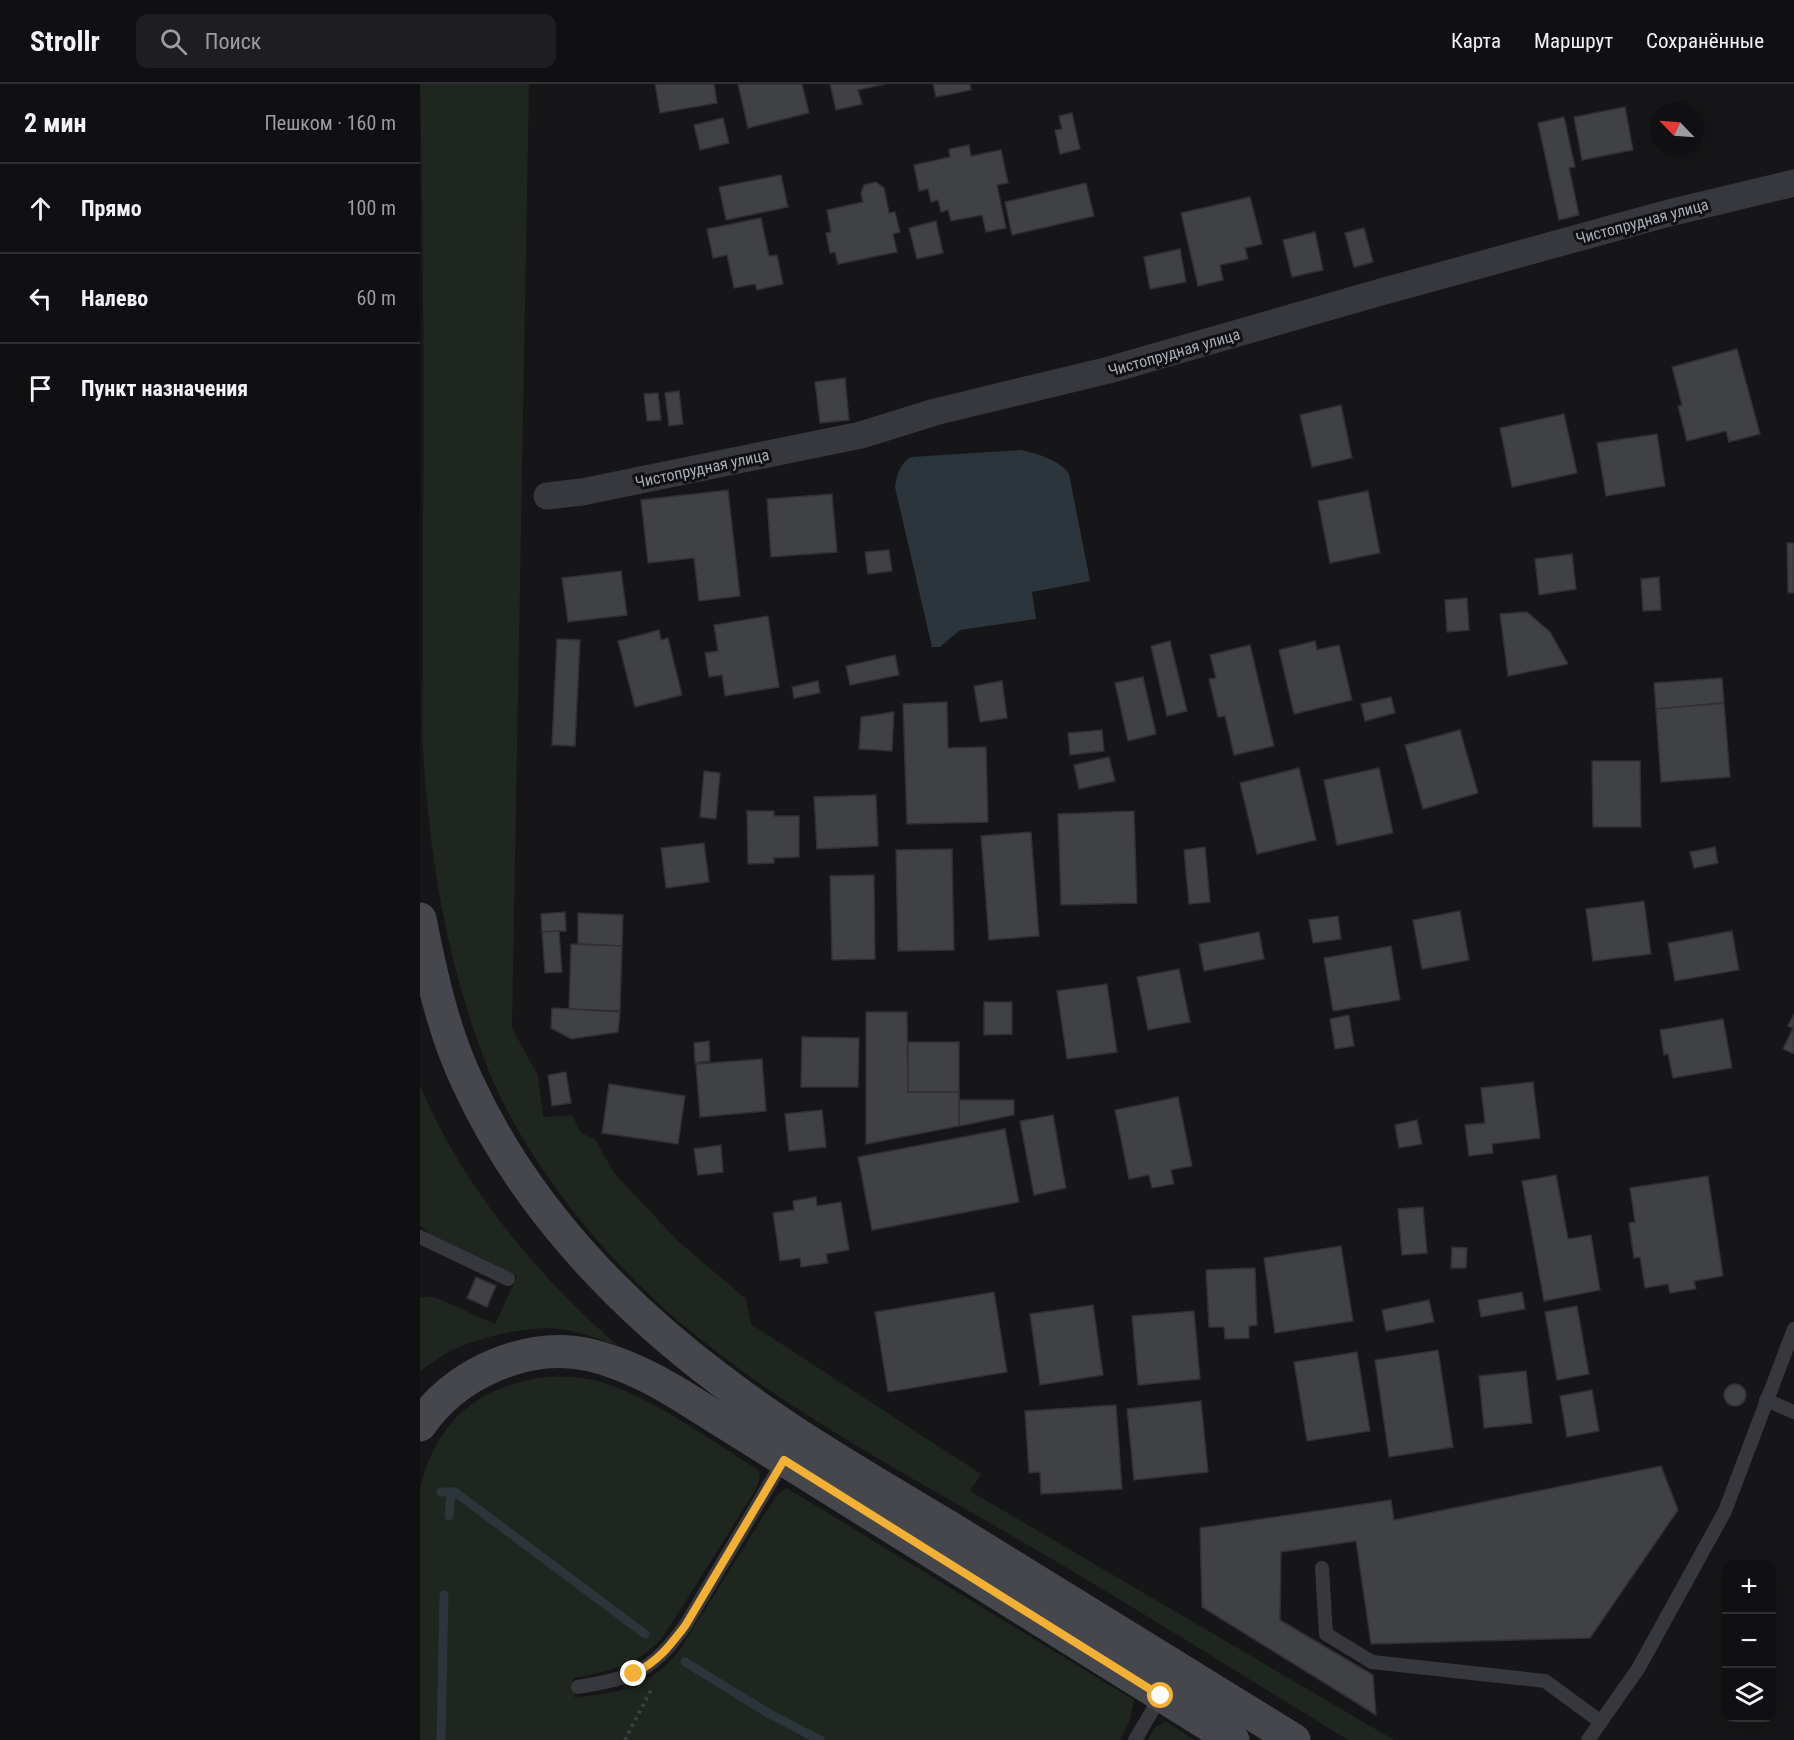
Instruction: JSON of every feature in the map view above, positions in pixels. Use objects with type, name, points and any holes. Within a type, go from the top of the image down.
[{"type":"main road","points":[[420,919],[433,980],[453,1046],[466,1080],[482,1111],[500,1144],[557,1226],[620,1295],[663,1335],[724,1383],[818,1448],[1294,1740]]},
{"type":"main road","points":[[420,1425],[448,1394],[479,1372],[506,1362],[533,1355],[574,1353],[618,1364],[658,1382],[1233,1740]]},
{"type":"street","name":"Чистопрудная улица","points":[[548,496],[582,492],[861,435],[935,412],[1109,370],[1665,213],[1794,183]]},
{"type":"lane","points":[[420,1237],[508,1279]]},
{"type":"lane","points":[[1588,1740],[1638,1669],[1725,1511],[1794,1329]]},
{"type":"lane","points":[[1766,1400],[1794,1412]]},
{"type":"lane","points":[[578,1687],[612,1681],[634,1674],[653,1663],[670,1646],[685,1626],[784,1460]]},
{"type":"lane","points":[[1322,1568],[1326,1635],[1372,1662],[1545,1681],[1601,1722]]},
{"type":"lane","points":[[1135,1740],[1161,1696]]},
{"type":"shaded area","points":[[420,84],[529,84],[512,1028],[538,1076],[543,1117],[572,1115],[581,1133],[595,1139],[614,1173],[677,1240],[746,1299],[751,1324],[981,1474],[970,1491],[1394,1740],[1348,1740],[1098,1587],[841,1436],[757,1381],[677,1320],[621,1266],[568,1205],[523,1138],[488,1069],[462,991],[443,912],[430,831],[422,728],[423,355]]},
{"type":"shaded area","points":[[1020,450],[1054,461],[1069,474],[1090,581],[1032,592],[1036,619],[960,630],[940,647],[932,647],[895,487],[900,470],[904,462],[911,457]]},
{"type":"shaded area","points":[[420,1085],[457,1157],[504,1226],[559,1290],[618,1346],[567,1330],[547,1328],[516,1331],[454,1349],[420,1371],[420,1297],[439,1299],[495,1324],[517,1277],[433,1237],[420,1225]]},
{"type":"shaded area","points":[[547,1377],[598,1381],[639,1397],[681,1420],[760,1471],[755,1491],[663,1637],[643,1655],[622,1666],[573,1678],[575,1698],[633,1686],[656,1674],[667,1664],[679,1651],[776,1496],[787,1488],[1134,1700],[1130,1720],[1120,1740],[420,1740],[420,1489],[427,1465],[449,1426],[464,1410],[501,1388]]},
{"type":"shaded area","points":[[1165,1721],[1195,1740],[1147,1740],[1155,1728]]},
{"type":"building","points":[[655,84],[714,84],[717,103],[660,113]]},
{"type":"building","points":[[738,84],[802,84],[809,113],[748,128]]},
{"type":"building","points":[[830,84],[885,84],[858,90],[862,104],[836,110]]},
{"type":"building","points":[[933,84],[970,84],[971,90],[936,97]]},
{"type":"building","points":[[1625,107],[1633,150],[1582,160],[1574,117]]},
{"type":"building","points":[[1072,113],[1080,149],[1060,154],[1055,130],[1062,129],[1059,116]]},
{"type":"building","points":[[1564,117],[1575,167],[1569,168],[1579,215],[1559,220],[1538,123]]},
{"type":"building","points":[[723,118],[729,143],[700,150],[694,125]]},
{"type":"building","points":[[969,145],[971,156],[1001,150],[1008,183],[997,185],[1006,228],[986,232],[982,215],[951,221],[948,210],[941,212],[938,200],[931,202],[928,189],[919,191],[914,165],[950,157],[949,149]]},
{"type":"building","points":[[781,175],[788,207],[726,220],[719,187]]},
{"type":"building","points":[[876,182],[884,188],[889,213],[895,212],[900,232],[893,234],[897,252],[838,264],[835,252],[830,253],[826,233],[831,232],[827,210],[863,202],[861,193],[864,185]]},
{"type":"building","points":[[1086,183],[1094,216],[1012,235],[1005,202]]},
{"type":"building","points":[[1250,197],[1262,244],[1245,248],[1248,259],[1220,265],[1223,280],[1198,286],[1181,213]]},
{"type":"building","points":[[761,218],[769,256],[777,255],[783,284],[757,290],[755,284],[734,288],[727,255],[713,258],[707,229]]},
{"type":"building","points":[[936,221],[943,253],[917,259],[909,228]]},
{"type":"building","points":[[1364,228],[1373,262],[1354,267],[1345,233]]},
{"type":"building","points":[[1315,232],[1323,270],[1292,277],[1283,240]]},
{"type":"building","points":[[1180,249],[1186,282],[1150,289],[1144,257]]},
{"type":"building","points":[[1737,349],[1760,434],[1729,442],[1726,431],[1687,441],[1678,406],[1682,405],[1672,367]]},
{"type":"building","points":[[845,378],[849,420],[820,423],[815,382]]},
{"type":"building","points":[[679,391],[683,424],[669,426],[665,393]]},
{"type":"building","points":[[658,393],[661,420],[647,421],[644,394]]},
{"type":"building","points":[[1341,405],[1352,458],[1312,467],[1300,415]]},
{"type":"building","points":[[1564,414],[1577,473],[1512,487],[1500,428]]},
{"type":"building","points":[[1657,434],[1665,486],[1606,496],[1597,443]]},
{"type":"building","points":[[728,490],[740,596],[699,601],[694,558],[648,563],[641,500]]},
{"type":"building","points":[[1368,491],[1380,553],[1330,563],[1318,501]]},
{"type":"building","points":[[832,494],[837,552],[771,557],[767,499]]},
{"type":"building","points":[[1787,543],[1794,543],[1794,593],[1788,593]]},
{"type":"building","points":[[889,550],[892,571],[868,574],[865,552]]},
{"type":"building","points":[[1572,554],[1576,589],[1539,595],[1535,559]]},
{"type":"building","points":[[621,571],[627,615],[568,622],[562,578]]},
{"type":"building","points":[[1659,577],[1661,610],[1643,611],[1641,579]]},
{"type":"building","points":[[1467,598],[1469,630],[1447,632],[1445,600]]},
{"type":"building","points":[[1527,612],[1550,632],[1568,664],[1508,676],[1500,614]]},
{"type":"building","points":[[768,616],[779,687],[725,696],[722,675],[709,677],[705,653],[718,651],[714,625]]},
{"type":"building","points":[[659,630],[661,640],[668,638],[682,695],[635,707],[618,641]]},
{"type":"building","points":[[557,639],[580,640],[575,746],[552,745]]},
{"type":"building","points":[[1170,641],[1187,711],[1167,716],[1151,646]]},
{"type":"building","points":[[1315,641],[1317,650],[1339,645],[1352,700],[1294,714],[1279,650]]},
{"type":"building","points":[[1250,645],[1274,746],[1234,755],[1225,716],[1218,717],[1209,679],[1216,678],[1210,655]]},
{"type":"building","points":[[895,655],[899,675],[850,685],[846,666]]},
{"type":"building","points":[[1143,677],[1156,734],[1128,741],[1115,683]]},
{"type":"building","points":[[1722,678],[1724,703],[1656,709],[1654,683]]},
{"type":"building","points":[[818,681],[820,693],[794,698],[792,687]]},
{"type":"building","points":[[1002,681],[1007,718],[980,722],[974,686]]},
{"type":"building","points":[[1391,697],[1395,713],[1365,721],[1361,704]]},
{"type":"building","points":[[947,702],[948,748],[986,747],[988,822],[907,824],[903,704]]},
{"type":"building","points":[[1724,703],[1730,777],[1661,782],[1656,709]]},
{"type":"building","points":[[894,712],[892,751],[859,749],[861,717]]},
{"type":"building","points":[[1102,730],[1104,751],[1070,755],[1068,733]]},
{"type":"building","points":[[1460,730],[1478,793],[1423,809],[1405,745]]},
{"type":"building","points":[[1109,757],[1115,781],[1079,789],[1074,765]]},
{"type":"building","points":[[1592,761],[1640,761],[1641,827],[1593,827]]},
{"type":"building","points":[[1299,768],[1316,840],[1257,854],[1240,783]]},
{"type":"building","points":[[1379,768],[1393,833],[1337,845],[1324,780]]},
{"type":"building","points":[[704,771],[720,773],[716,819],[700,817]]},
{"type":"building","points":[[876,795],[878,846],[817,849],[814,797]]},
{"type":"building","points":[[747,811],[774,811],[774,816],[799,816],[799,857],[774,858],[774,863],[748,864]]},
{"type":"building","points":[[1134,811],[1137,903],[1061,905],[1058,814]]},
{"type":"building","points":[[1031,832],[1039,936],[989,940],[981,836]]},
{"type":"building","points":[[704,843],[709,882],[666,888],[661,848]]},
{"type":"building","points":[[1205,847],[1210,902],[1189,904],[1184,850]]},
{"type":"building","points":[[1715,847],[1718,863],[1694,868],[1690,852]]},
{"type":"building","points":[[952,849],[954,950],[898,951],[896,850]]},
{"type":"building","points":[[874,875],[875,959],[832,960],[830,876]]},
{"type":"building","points":[[1644,901],[1651,954],[1593,961],[1586,909]]},
{"type":"building","points":[[1460,911],[1469,960],[1422,969],[1413,920]]},
{"type":"building","points":[[565,912],[566,931],[542,932],[541,914]]},
{"type":"building","points":[[578,913],[623,915],[622,946],[578,944]]},
{"type":"building","points":[[1338,916],[1341,939],[1313,943],[1309,920]]},
{"type":"building","points":[[559,931],[562,972],[545,973],[542,932]]},
{"type":"building","points":[[1732,931],[1739,970],[1675,981],[1668,943]]},
{"type":"building","points":[[1259,932],[1264,959],[1204,971],[1199,944]]},
{"type":"building","points":[[571,944],[622,946],[620,1011],[569,1009]]},
{"type":"building","points":[[1391,946],[1400,1000],[1333,1011],[1324,958]]},
{"type":"building","points":[[1179,969],[1190,1022],[1148,1030],[1137,977]]},
{"type":"building","points":[[1107,984],[1117,1052],[1067,1059],[1057,991]]},
{"type":"building","points":[[984,1002],[1012,1002],[1012,1034],[984,1035]]},
{"type":"building","points":[[552,1008],[620,1012],[618,1032],[571,1039],[551,1028]]},
{"type":"building","points":[[866,1012],[907,1012],[908,1092],[959,1092],[959,1126],[866,1144]]},
{"type":"building","points":[[1794,1014],[1794,1054],[1783,1049],[1793,1028],[1788,1026]]},
{"type":"building","points":[[1349,1015],[1354,1046],[1335,1049],[1330,1019]]},
{"type":"building","points":[[1723,1019],[1732,1068],[1673,1078],[1668,1054],[1664,1055],[1660,1030]]},
{"type":"building","points":[[802,1037],[859,1038],[858,1087],[801,1087]]},
{"type":"building","points":[[709,1041],[710,1061],[695,1063],[694,1043]]},
{"type":"building","points":[[908,1042],[959,1042],[959,1092],[908,1092]]},
{"type":"building","points":[[762,1059],[766,1111],[700,1117],[696,1064]]},
{"type":"building","points":[[566,1072],[571,1103],[552,1106],[548,1075]]},
{"type":"building","points":[[1533,1082],[1540,1138],[1492,1144],[1493,1153],[1469,1156],[1465,1125],[1485,1123],[1481,1088]]},
{"type":"building","points":[[609,1084],[685,1096],[678,1144],[602,1133]]},
{"type":"building","points":[[1178,1097],[1192,1166],[1171,1170],[1174,1184],[1152,1188],[1149,1175],[1129,1179],[1115,1110]]},
{"type":"building","points":[[959,1100],[1014,1100],[1014,1115],[959,1126]]},
{"type":"building","points":[[822,1110],[826,1147],[789,1151],[785,1114]]},
{"type":"building","points":[[1053,1115],[1066,1188],[1034,1195],[1020,1121]]},
{"type":"building","points":[[1417,1120],[1422,1144],[1399,1148],[1395,1125]]},
{"type":"building","points":[[1005,1129],[1019,1202],[872,1230],[858,1157]]},
{"type":"building","points":[[721,1145],[723,1172],[698,1175],[694,1149]]},
{"type":"building","points":[[1556,1175],[1568,1239],[1591,1235],[1600,1290],[1544,1301],[1522,1181]]},
{"type":"building","points":[[1708,1176],[1723,1276],[1694,1281],[1696,1289],[1670,1293],[1668,1284],[1645,1288],[1640,1257],[1634,1258],[1629,1223],[1635,1222],[1630,1188]]},
{"type":"building","points":[[816,1197],[817,1206],[841,1202],[849,1250],[826,1254],[828,1263],[801,1267],[800,1258],[780,1261],[773,1213],[794,1210],[793,1201]]},
{"type":"building","points":[[1423,1207],[1427,1253],[1402,1255],[1398,1209]]},
{"type":"building","points":[[1341,1246],[1353,1321],[1275,1333],[1264,1258]]},
{"type":"building","points":[[1452,1247],[1467,1248],[1466,1268],[1451,1268]]},
{"type":"building","points":[[1255,1268],[1257,1325],[1249,1326],[1249,1338],[1225,1339],[1224,1327],[1209,1327],[1206,1270]]},
{"type":"building","points":[[476,1277],[496,1286],[487,1307],[467,1298]]},
{"type":"building","points":[[994,1292],[1007,1372],[888,1392],[875,1312]]},
{"type":"building","points":[[1522,1292],[1525,1309],[1481,1317],[1478,1300]]},
{"type":"building","points":[[1429,1300],[1434,1322],[1386,1331],[1382,1310]]},
{"type":"building","points":[[1093,1305],[1103,1375],[1040,1385],[1030,1314]]},
{"type":"building","points":[[1577,1306],[1589,1374],[1557,1380],[1545,1312]]},
{"type":"building","points":[[1194,1311],[1200,1379],[1138,1385],[1132,1316]]},
{"type":"building","points":[[1438,1350],[1453,1447],[1389,1457],[1375,1360]]},
{"type":"building","points":[[1357,1352],[1370,1431],[1307,1441],[1294,1362]]},
{"type":"building","points":[[1526,1371],[1532,1423],[1484,1428],[1479,1376]]},
{"type":"building","points":[[1735,1384],[1743,1387],[1746,1395],[1743,1403],[1735,1406],[1727,1403],[1724,1395],[1727,1387]]},
{"type":"building","points":[[1592,1390],[1599,1431],[1567,1437],[1560,1396]]},
{"type":"building","points":[[1201,1401],[1208,1472],[1134,1480],[1127,1409]]},
{"type":"building","points":[[1116,1405],[1122,1489],[1041,1494],[1040,1472],[1029,1473],[1025,1411]]},
{"type":"building","points":[[1661,1466],[1678,1510],[1590,1638],[1371,1644],[1356,1541],[1281,1552],[1280,1620],[1373,1675],[1376,1715],[1202,1607],[1200,1528],[1391,1500],[1394,1520]]},
{"type":"waterway","points":[[441,1492],[455,1492],[645,1634]]},
{"type":"waterway","points":[[449,1516],[451,1492]]},
{"type":"waterway","points":[[441,1740],[444,1595]]},
{"type":"waterway","points":[[685,1662],[768,1713],[820,1740]]},
{"type":"route","points":[[634,1674],[653,1663],[685,1626],[784,1460],[1161,1696]]}]
